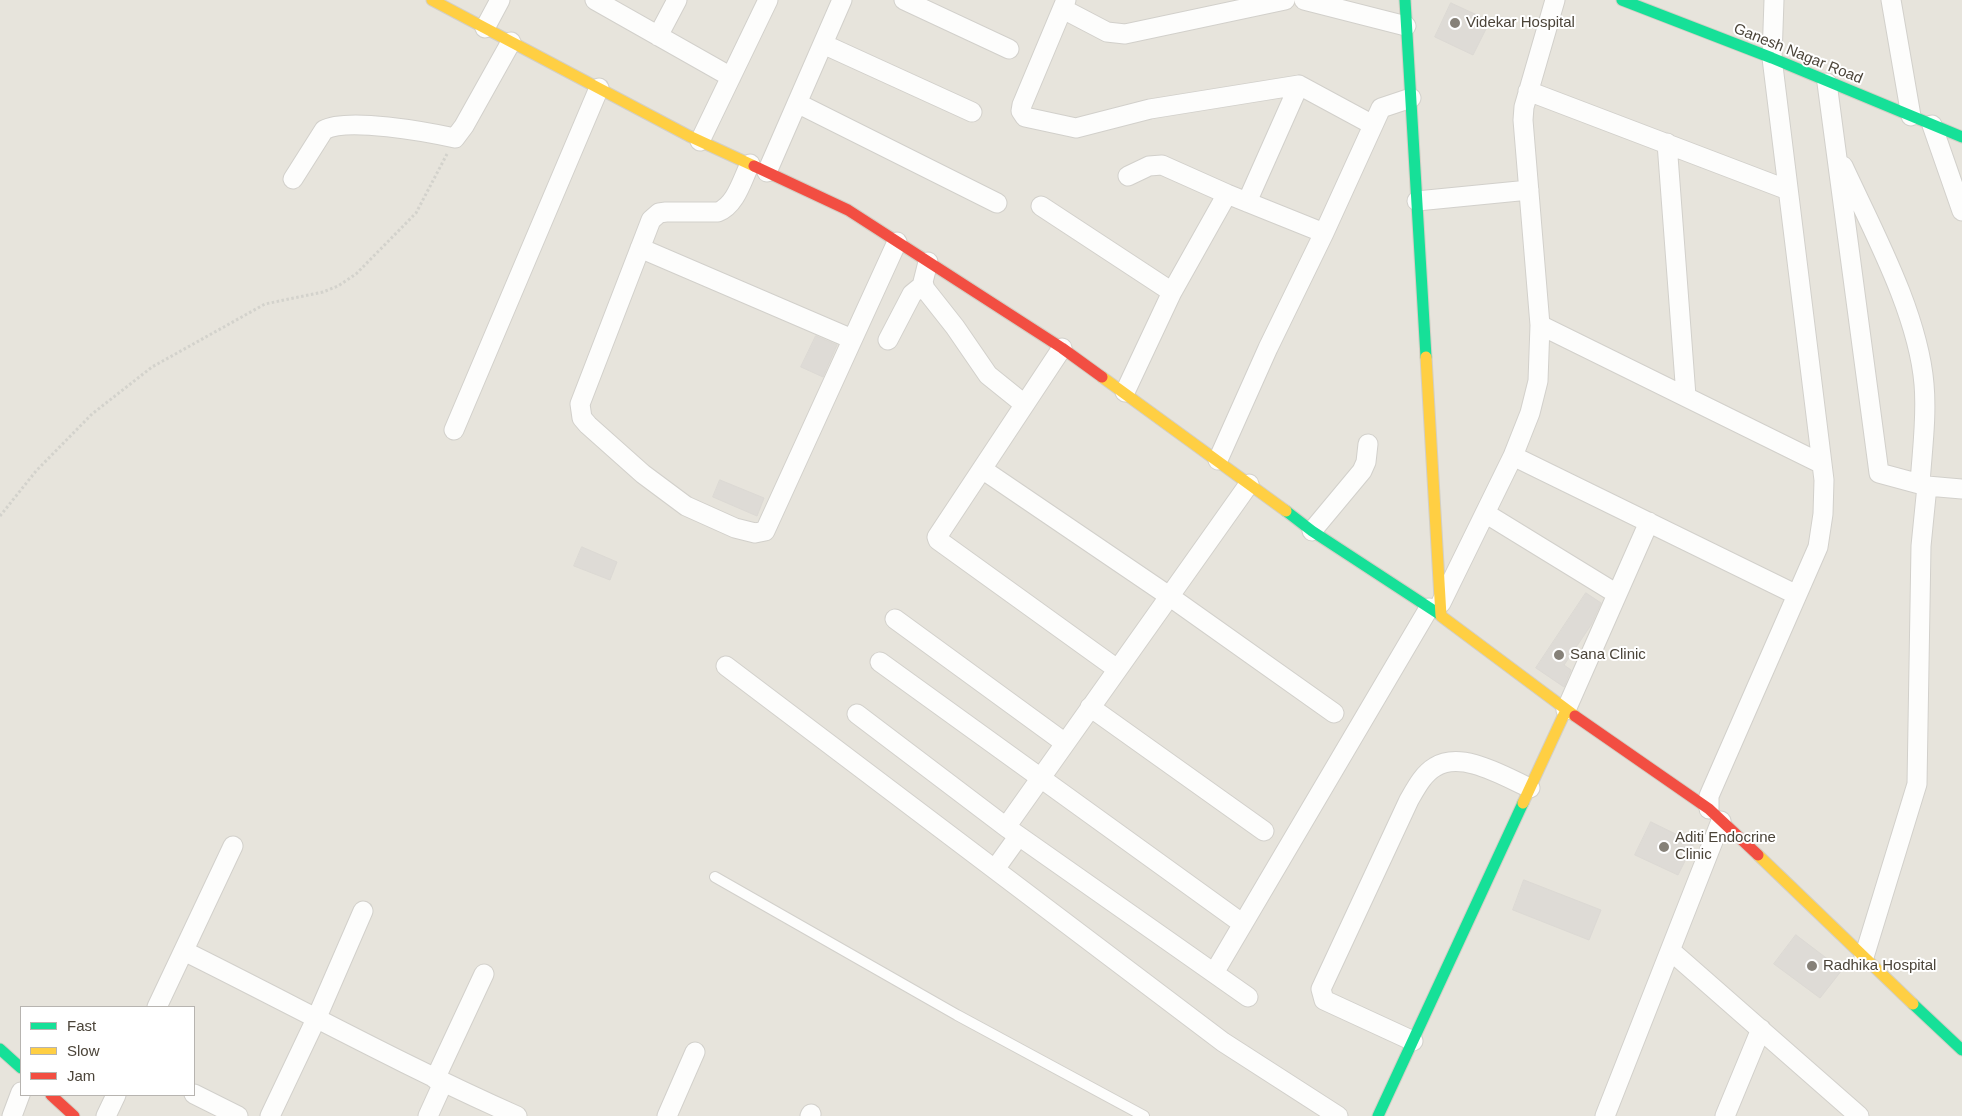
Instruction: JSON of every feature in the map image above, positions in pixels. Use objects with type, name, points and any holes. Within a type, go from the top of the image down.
[{"type":"street","points":[[432,0],[700,141],[848,210],[1062,348],[1218,460],[1312,531],[1436,610],[1566,710],[1715,815],[1962,1050]]},
{"type":"street","points":[[485,28],[500,0]]},
{"type":"street","points":[[595,0],[731,77]]},
{"type":"street","points":[[658,36],[677,0]]},
{"type":"street","points":[[700,141],[768,0]]},
{"type":"street","points":[[767,172],[842,0]]},
{"type":"street","points":[[904,0],[1009,49]]},
{"type":"street","points":[[1285,0],[1125,34],[1107,32],[1065,4],[1021,111],[1025,116],[1076,128],[1150,109],[1299,84],[1373,125]]},
{"type":"street","points":[[1304,0],[1406,26]]},
{"type":"street","points":[[1405,0],[1436,610]]},
{"type":"street","points":[[1214,973],[1436,610],[1513,456],[1530,413],[1538,381],[1540,326],[1523,120],[1528,91],[1555,0]]},
{"type":"street","points":[[1604,1116],[1671,950],[1715,815],[1709,796],[1818,547],[1823,514],[1822,464],[1772,58],[1774,0]]},
{"type":"street","points":[[1891,0],[1911,116]]},
{"type":"street","name":"Ganesh Nagar Road","points":[[1632,2],[1962,137]]},
{"type":"street","points":[[293,179],[324,130],[330,127],[348,124],[455,138],[464,126],[511,42]]},
{"type":"street","points":[[823,44],[972,112]]},
{"type":"street","points":[[1827,82],[1879,473],[1924,485],[1962,489]]},
{"type":"street","points":[[1247,202],[1299,84]]},
{"type":"street","points":[[454,430],[599,88]]},
{"type":"street","points":[[1528,91],[1788,190]]},
{"type":"street","points":[[1218,460],[1268,348],[1324,233],[1373,125],[1384,105],[1411,98]]},
{"type":"street","points":[[797,103],[997,203]]},
{"type":"street","points":[[1932,125],[1962,211]]},
{"type":"street","points":[[1667,144],[1686,396]]},
{"type":"street","points":[[1836,149],[1881,247],[1916,340],[1924,385],[1924,485],[1921,546],[1917,784],[1864,957]]},
{"type":"street","points":[[750,164],[731,204],[725,209],[718,212],[659,213],[651,220],[580,404],[582,418],[642,474],[686,506],[735,528],[755,533],[765,531],[897,242]]},
{"type":"street","points":[[1128,176],[1149,166],[1162,166],[1324,233]]},
{"type":"street","points":[[1416,201],[1529,190]]},
{"type":"street","points":[[1125,392],[1172,292],[1227,194]]},
{"type":"street","points":[[1041,206],[1172,292]]},
{"type":"street","points":[[640,248],[852,339]]},
{"type":"street","points":[[888,340],[912,294],[923,285],[928,262]]},
{"type":"street","points":[[923,285],[988,375],[1024,404]]},
{"type":"street","points":[[1540,326],[1822,464]]},
{"type":"street","points":[[1062,348],[938,534],[938,540],[1117,669]]},
{"type":"street","points":[[1312,531],[1362,471],[1366,462],[1368,444]]},
{"type":"street","points":[[1513,456],[1797,595]]},
{"type":"street","points":[[982,468],[1169,596],[1334,713]]},
{"type":"street","points":[[995,869],[1040,779],[1249,484]]},
{"type":"street","points":[[1485,513],[1618,594]]},
{"type":"street","points":[[1378,1116],[1566,710],[1649,522]]},
{"type":"street","points":[[895,619],[1065,743]]},
{"type":"street","points":[[880,662],[1243,924]]},
{"type":"street","points":[[726,666],[1224,1042],[1338,1116]]},
{"type":"street","points":[[1090,707],[1264,831]]},
{"type":"street","points":[[857,714],[1012,832],[1248,997]]},
{"type":"street","points":[[1413,1041],[1324,1000],[1321,989],[1409,800],[1423,777],[1436,766],[1450,762],[1463,762],[1530,788]]},
{"type":"street","points":[[157,1006],[233,846]]},
{"type":"street","points":[[270,1116],[317,1017],[363,911]]},
{"type":"street","points":[[1671,950],[1859,1116]]},
{"type":"street","points":[[184,951],[317,1017],[439,1081],[517,1116]]},
{"type":"street","points":[[428,1116],[439,1081],[484,974]]},
{"type":"street","points":[[1725,1116],[1761,1029]]},
{"type":"street","points":[[0,1049],[20,1067]]},
{"type":"street","points":[[667,1116],[695,1052]]},
{"type":"street","points":[[195,1094],[238,1116]]},
{"type":"street","points":[[12,1116],[20,1095]]},
{"type":"street","points":[[52,1096],[74,1116]]},
{"type":"street","points":[[106,1116],[116,1096]]},
{"type":"lane","points":[[716,877],[957,1015],[1144,1116]]},
{"type":"path","points":[[0,516],[36,471],[92,414],[152,367],[265,304],[322,292],[338,286],[356,274],[416,213],[432,187],[455,138]]},
{"type":"shaded area","points":[[0,0],[1962,0],[1962,1116],[0,1116]]},
{"type":"building","points":[[1451,3],[1490,21],[1473,55],[1435,37]]},
{"type":"building","points":[[816,336],[837,345],[823,377],[801,367]]},
{"type":"building","points":[[720,480],[764,498],[757,516],[713,497]]},
{"type":"building","points":[[582,547],[617,562],[610,580],[574,566]]},
{"type":"building","points":[[1586,593],[1601,603],[1591,625],[1564,665],[1571,670],[1564,687],[1536,668]]},
{"type":"building","points":[[1651,822],[1694,843],[1678,875],[1635,855]]},
{"type":"building","points":[[1524,880],[1601,910],[1589,940],[1513,910]]},
{"type":"building","points":[[1796,935],[1842,970],[1820,998],[1774,964]]},
{"type":"traffic: fast","points":[[1405,0],[1426,357]]},
{"type":"traffic: fast","points":[[1622,0],[1772,58],[1962,137]]},
{"type":"traffic: fast","points":[[1286,511],[1312,531],[1439,614]]},
{"type":"traffic: fast","points":[[1378,1116],[1523,803]]},
{"type":"traffic: fast","points":[[1913,1004],[1962,1050]]},
{"type":"traffic: fast","points":[[0,1049],[20,1067]]},
{"type":"traffic: slow","points":[[432,0],[689,136],[754,166]]},
{"type":"traffic: slow","points":[[1426,357],[1441,616],[1575,716]]},
{"type":"traffic: slow","points":[[1102,377],[1286,511]]},
{"type":"traffic: slow","points":[[1523,803],[1566,710]]},
{"type":"traffic: slow","points":[[1758,855],[1913,1004]]},
{"type":"traffic: jam","points":[[754,166],[848,210],[1062,348],[1102,377]]},
{"type":"traffic: jam","points":[[1575,716],[1709,809],[1758,855]]},
{"type":"traffic: jam","points":[[52,1096],[74,1116]]},
{"type":"place","name":"Videkar Hospital","points":[[1455,23]]},
{"type":"place","name":"Sana Clinic","points":[[1559,655]]},
{"type":"place","name":"Aditi Endocrine Clinic","points":[[1664,847]]},
{"type":"place","name":"Radhika Hospital","points":[[1812,966]]}]
